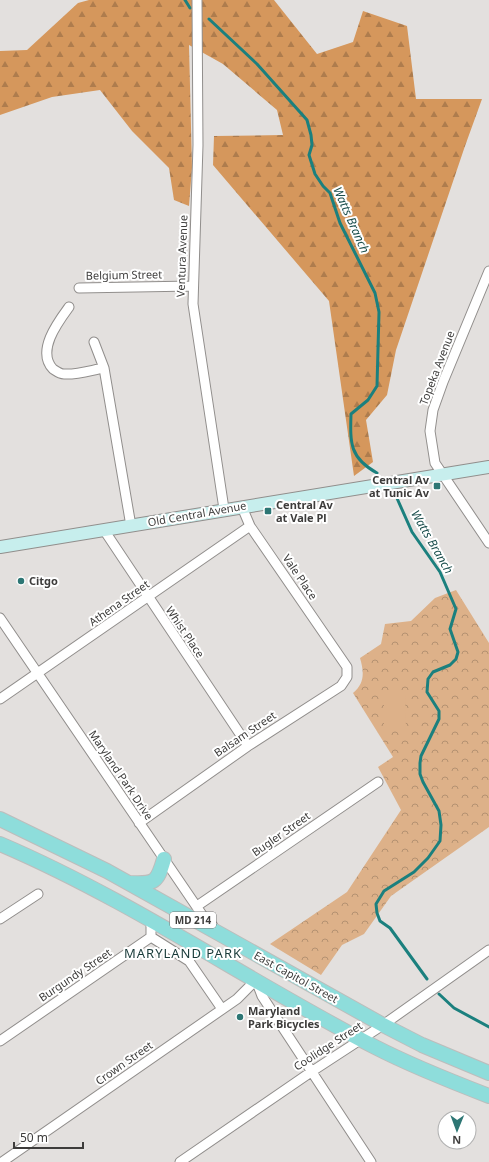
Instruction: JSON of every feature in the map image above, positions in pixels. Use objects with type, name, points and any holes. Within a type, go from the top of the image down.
[{"type":"main road","name":"Old Central Avenue","points":[[0,547],[242,506],[489,467]]},
{"type":"main road","name":"East Capitol Street","points":[[0,819],[128,883],[227,940],[383,1025],[422,1045],[489,1073]]},
{"type":"main road","name":"East Capitol Street","points":[[0,844],[87,885],[361,1039],[406,1062],[489,1096]]},
{"type":"main road","points":[[128,883],[147,883],[155,881],[159,876],[164,859]]},
{"type":"street","name":"Ventura Avenue","points":[[197,0],[198,145],[193,286],[194,321],[224,509]]},
{"type":"street","name":"Topeka Avenue","points":[[489,271],[443,382],[430,421],[432,451],[436,463],[489,543]]},
{"type":"street","name":"Belgium Street","points":[[79,288],[193,286]]},
{"type":"street","points":[[69,308],[50,335],[48,347],[49,365],[55,371],[63,374],[104,368]]},
{"type":"street","points":[[94,342],[104,368],[131,526]]},
{"type":"street","name":"Vale Place","points":[[242,506],[250,526],[341,658]]},
{"type":"street","name":"Athena Street","points":[[0,699],[250,526]]},
{"type":"street","name":"Whist Place","points":[[104,530],[248,746]]},
{"type":"street","name":"Maryland Park Drive","points":[[0,618],[205,919],[227,940]]},
{"type":"street","name":"Balsam Street","points":[[139,823],[248,746],[345,682],[348,670],[341,658]]},
{"type":"street","name":"Bugler Street","points":[[197,906],[378,782]]},
{"type":"street","points":[[0,918],[38,894]]},
{"type":"street","points":[[151,921],[151,937],[189,961],[222,1009]]},
{"type":"street","name":"Burgundy Street","points":[[0,1041],[151,937]]},
{"type":"street","name":"Coolidge Street","points":[[180,1162],[311,1072],[383,1025],[489,950]]},
{"type":"street","points":[[256,980],[262,996],[371,1162]]},
{"type":"street","name":"Crown Street","points":[[2,1162],[237,999],[256,980]]},
{"type":"green space","points":[[89,0],[274,0],[317,54],[353,42],[363,11],[407,26],[416,99],[482,99],[396,350],[387,395],[366,420],[373,462],[354,476],[329,301],[213,165],[214,136],[283,135],[277,110],[223,64],[189,45],[192,168],[189,206],[174,200],[169,168],[132,131],[100,90],[52,97],[0,115],[0,51],[27,50],[78,3]]},
{"type":"green space","points":[[456,590],[489,643],[489,827],[391,896],[364,934],[342,945],[321,975],[270,944],[347,892],[401,810],[378,767],[393,757],[353,693],[362,681],[363,673],[360,658],[381,644],[385,624],[411,621],[435,598]]},
{"type":"green space","points":[[384,694],[405,694],[406,730],[384,730]]},
{"type":"waterway","name":"Watts Branch","points":[[185,0],[190,8]]},
{"type":"waterway","name":"Watts Branch","points":[[209,19],[257,64],[307,120],[312,145],[309,155],[315,174],[330,193],[340,223],[375,293],[379,312],[377,386],[368,400],[351,414],[351,434],[357,456],[361,462],[377,473]]},
{"type":"waterway","name":"Watts Branch","points":[[396,496],[412,532],[440,572],[456,609],[450,629],[458,652],[456,659],[450,665],[433,672],[428,679],[427,692],[439,711],[439,719],[421,756],[420,763],[420,774],[423,782],[439,811],[441,825],[440,841],[428,858],[414,872],[384,891],[376,904],[380,921],[390,928],[427,979]]},
{"type":"waterway","name":"Watts Branch","points":[[439,994],[454,1008],[489,1027]]},
{"type":"place","name":"Central Av at Tunic Av","points":[[437,486]]},
{"type":"place","name":"Central Av at Vale Pl","points":[[268,511]]},
{"type":"place","name":"Citgo","points":[[21,581]]},
{"type":"place","name":"Maryland Park Bicycles","points":[[240,1017]]},
{"type":"district","name":"MARYLAND PARK","points":[[183,953]]}]
